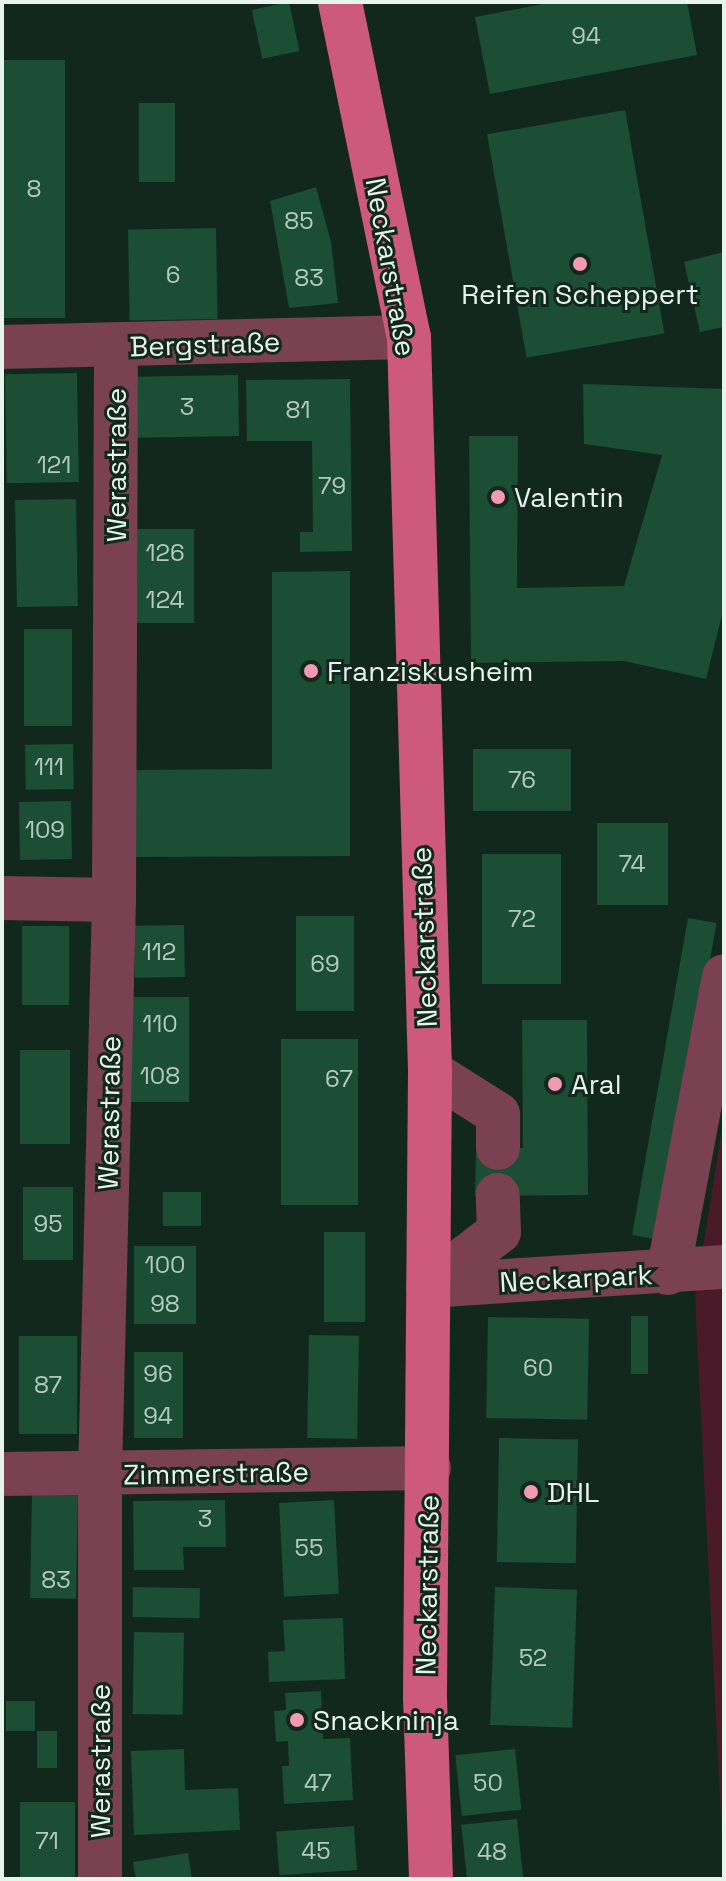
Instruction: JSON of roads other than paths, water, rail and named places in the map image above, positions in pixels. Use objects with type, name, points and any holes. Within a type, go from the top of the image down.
[{"type":"main road","name":"Neckarstraße","points":[[340,2],[409,337],[430,1071],[425,1697],[431,1879]]},
{"type":"street","name":"Bergstraße","points":[[2,347],[116,347],[409,337]]},
{"type":"street","name":"Werastraße","points":[[100,1879],[100,1476],[114,900],[116,347]]},
{"type":"street","points":[[2,898],[114,900]]},
{"type":"street","points":[[668,1273],[724,976]]},
{"type":"street","points":[[430,1071],[498,1114],[498,1148]]},
{"type":"street","points":[[428,1286],[499,1232],[498,1195]]},
{"type":"street","name":"Neckarpark","points":[[428,1286],[668,1273],[724,1267]]},
{"type":"street","name":"Zimmerstraße","points":[[2,1474],[100,1476],[429,1468]]},
{"type":"place","name":"Reifen Scheppert","points":[[580,264]]},
{"type":"place","name":"Valentin","points":[[498,497]]},
{"type":"place","name":"Franziskusheim","points":[[311,671]]},
{"type":"place","name":"Aral","points":[[555,1084]]},
{"type":"place","name":"DHL","points":[[531,1492]]},
{"type":"place","name":"Snackninja","points":[[297,1720]]}]
